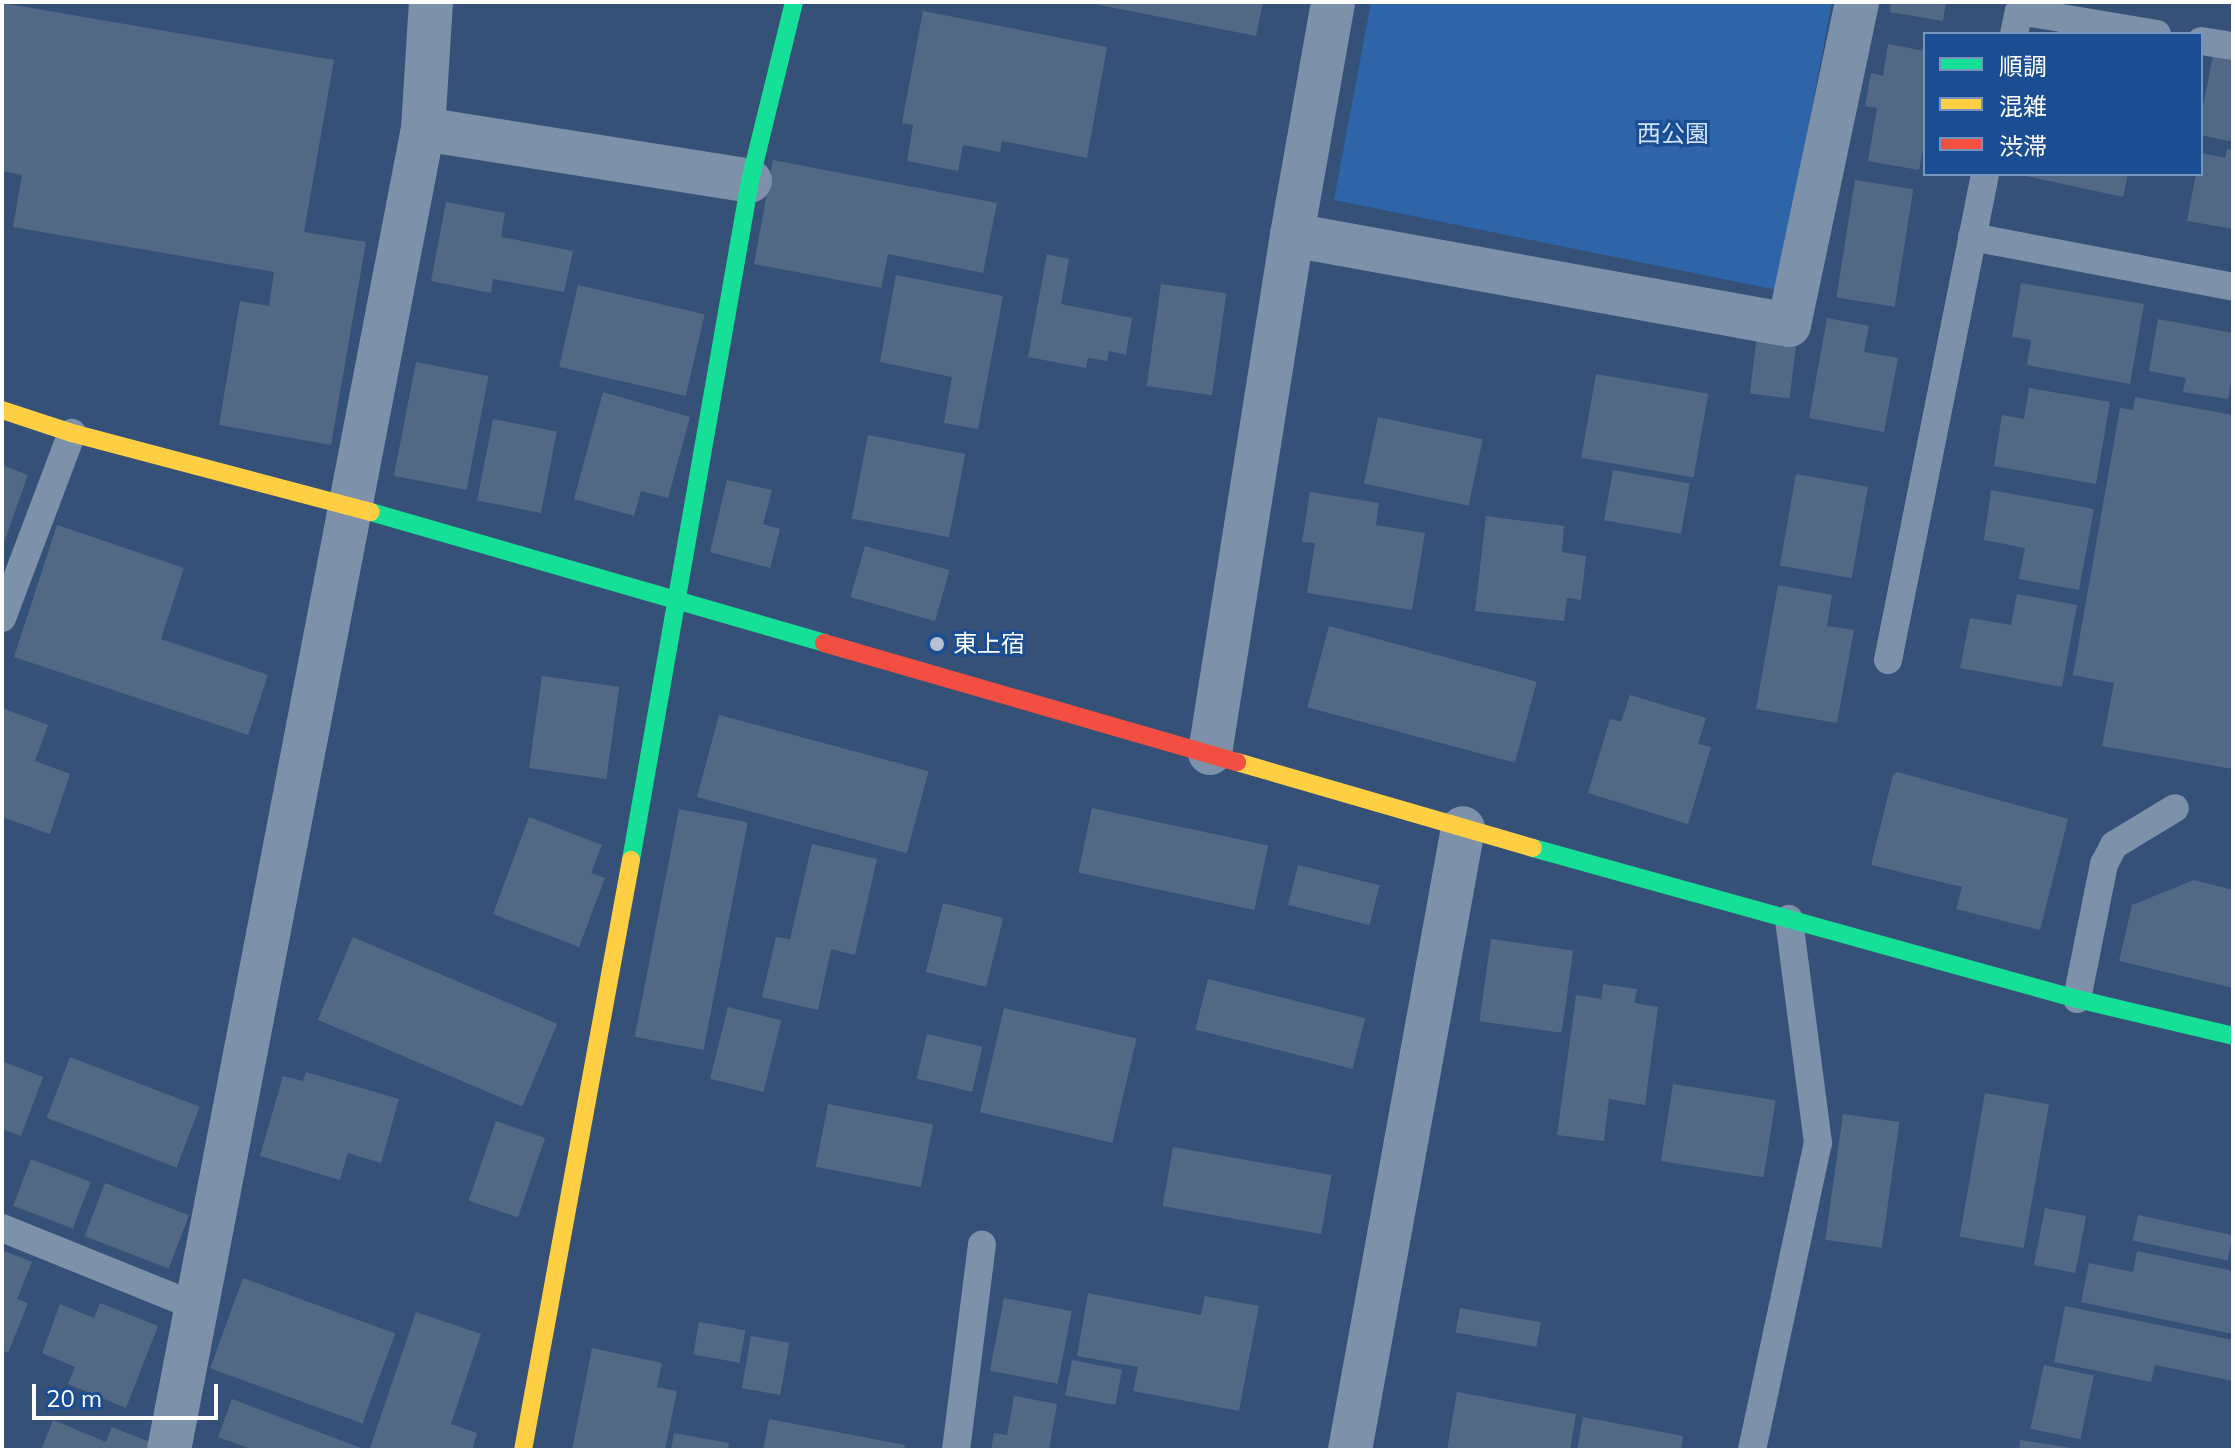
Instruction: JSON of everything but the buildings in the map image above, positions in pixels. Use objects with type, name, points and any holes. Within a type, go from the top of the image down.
[{"type":"street","points":[[169,1450],[423,129],[431,2]]},
{"type":"street","points":[[523,1450],[679,601],[750,181],[794,2]]},
{"type":"street","points":[[1210,753],[1292,235],[1333,2]]},
{"type":"street","points":[[1292,235],[1789,325],[1857,2]]},
{"type":"street","points":[[423,129],[750,181]]},
{"type":"street","points":[[2,410],[72,433],[679,601],[1463,828],[2077,999],[2233,1036]]},
{"type":"street","points":[[1350,1450],[1463,828]]},
{"type":"lane","points":[[2014,32],[2019,11],[2145,32]]},
{"type":"lane","points":[[2203,41],[2233,46]]},
{"type":"lane","points":[[1888,660],[1985,176]]},
{"type":"lane","points":[[1972,237],[2233,287]]},
{"type":"lane","points":[[2,618],[72,433]]},
{"type":"lane","points":[[2077,999],[2104,864],[2114,845],[2175,808]]},
{"type":"lane","points":[[1752,1450],[1818,1143],[1789,919]]},
{"type":"lane","points":[[2,1228],[198,1307]]},
{"type":"lane","points":[[956,1450],[982,1245]]},
{"type":"green space","name":"西公園","points":[[1371,2],[1832,2],[1777,290],[1334,200]]},
{"type":"traffic: fast","points":[[631,860],[750,181],[794,2]]},
{"type":"traffic: fast","points":[[371,512],[824,643]]},
{"type":"traffic: fast","points":[[1533,848],[2077,999],[2233,1036]]},
{"type":"traffic: slow","points":[[2,410],[72,433],[371,512]]},
{"type":"traffic: slow","points":[[1237,762],[1533,848]]},
{"type":"traffic: slow","points":[[523,1450],[631,860]]},
{"type":"traffic: jam","points":[[824,643],[1237,762]]},
{"type":"place","name":"東上宿","points":[[937,644]]}]
